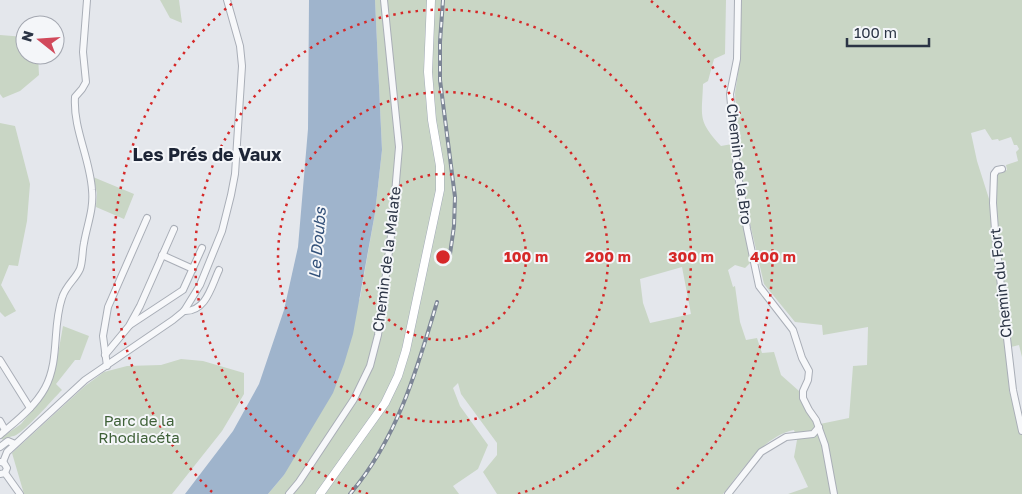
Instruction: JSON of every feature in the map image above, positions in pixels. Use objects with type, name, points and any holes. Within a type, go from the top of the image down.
[{"type":"main road","points":[[320,494],[378,414],[393,387],[406,350],[440,190],[440,166],[432,120],[428,72],[431,0]]},
{"type":"street","points":[[0,421],[2,432],[22,418],[44,389],[55,352],[58,312],[62,297],[67,285],[80,269],[92,207],[92,189],[74,110],[75,97],[86,82],[83,52],[87,0]]},
{"type":"street","points":[[20,494],[2,474],[7,468],[1,462],[7,452],[85,380],[184,311],[200,285],[212,257],[226,217],[235,174],[242,66],[240,46],[227,0]]},
{"type":"street","name":"Chemin de la Malate","points":[[289,494],[354,399],[370,366],[378,335],[392,228],[399,147],[384,0]]},
{"type":"street","name":"Chemin de la Bro","points":[[738,0],[737,59],[730,94],[737,169],[747,228],[759,286],[793,330],[809,371],[808,380],[803,391],[803,398],[819,427],[825,444],[834,494]]},
{"type":"street","name":"Chemin du Fort","points":[[1002,169],[997,170],[994,174],[994,221],[1013,390],[1022,431]]},
{"type":"street","points":[[107,366],[103,336],[108,307],[147,218]]},
{"type":"street","points":[[105,355],[129,326],[140,306],[174,229]]},
{"type":"street","points":[[129,326],[183,290],[202,248]]},
{"type":"street","points":[[162,255],[192,269]]},
{"type":"street","points":[[184,311],[198,309],[205,301],[219,270]]},
{"type":"street","points":[[0,360],[30,408]]},
{"type":"street","points":[[728,494],[761,452],[786,437],[813,434],[819,427]]},
{"type":"street","points":[[0,447],[8,441],[15,444]]},
{"type":"green space","points":[[160,0],[179,0],[182,23],[170,18]]},
{"type":"green space","points":[[375,0],[726,0],[725,54],[714,59],[708,81],[703,84],[702,111],[704,124],[721,146],[732,144],[752,261],[745,268],[735,265],[728,270],[733,287],[735,286],[740,322],[746,340],[757,338],[762,353],[774,352],[781,375],[799,391],[803,404],[820,424],[849,418],[853,366],[867,365],[868,327],[823,335],[822,325],[795,322],[764,284],[739,163],[735,93],[740,60],[740,0],[1022,0],[1022,357],[1019,345],[1007,348],[1009,390],[1022,434],[1022,494],[788,494],[808,487],[794,457],[797,440],[794,430],[772,439],[763,447],[723,494],[497,494],[483,472],[497,455],[497,443],[461,394],[458,383],[453,388],[460,406],[488,445],[478,469],[453,486],[459,494],[268,494],[284,475],[360,298],[375,213],[382,150]],"holes":[[[985,129],[992,140],[998,139],[999,141],[1011,137],[1014,145],[1017,145],[1019,149],[1016,152],[1018,161],[1006,165],[1007,170],[997,174],[996,203],[990,202],[977,161],[971,133]],[[682,267],[691,314],[650,323],[643,303],[640,279]]]},
{"type":"green space","points":[[0,35],[15,36],[15,65],[38,65],[39,75],[20,91],[3,98],[0,94]]},
{"type":"green space","points":[[0,123],[15,126],[30,184],[27,221],[18,266],[9,265],[1,285],[16,311],[5,317],[0,312]]},
{"type":"green space","points":[[93,177],[134,194],[124,219],[96,207],[97,193]]},
{"type":"green space","points":[[63,326],[89,336],[80,360],[75,360],[56,384],[62,390],[25,429],[3,440],[1,438],[21,424],[44,396],[55,371]]},
{"type":"green space","name":"Parc de la Rhodiacéta","points":[[181,359],[203,361],[244,373],[244,394],[222,431],[172,494],[24,494],[12,453],[85,386],[104,372],[127,366],[161,365]]},
{"type":"water","name":"Le Doubs","points":[[309,0],[375,0],[382,150],[375,213],[353,334],[333,393],[284,475],[268,494],[185,494],[233,431],[259,384],[284,310],[298,247],[308,129]]},
{"type":"railway","points":[[443,0],[440,80],[455,197],[454,226],[450,254]]},
{"type":"railway","points":[[350,494],[381,450],[404,403],[422,353],[437,302]]},
{"type":"district","name":"Les Prés de Vaux","points":[[207,155]]}]
